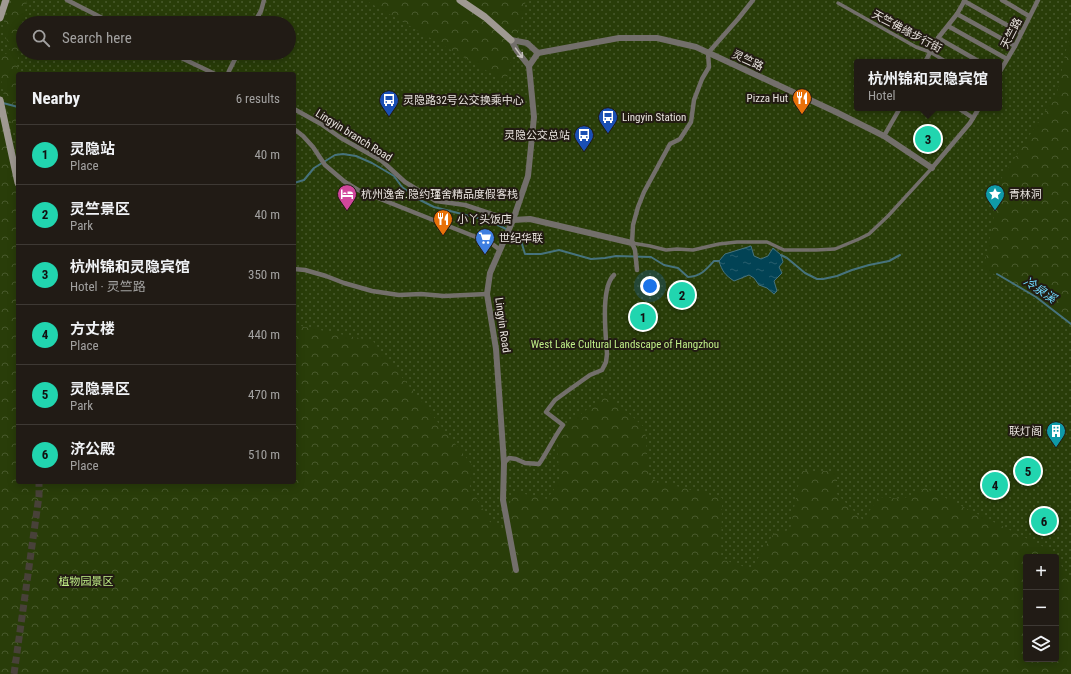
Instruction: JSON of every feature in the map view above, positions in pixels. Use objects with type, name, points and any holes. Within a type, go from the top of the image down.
[{"type":"main road","points":[[0,18],[6,0]]},
{"type":"main road","points":[[460,0],[485,17],[511,40]]},
{"type":"main road","points":[[0,100],[16,174]]},
{"type":"street","points":[[67,0],[98,16]]},
{"type":"street","points":[[258,16],[264,0]]},
{"type":"street","points":[[637,270],[635,252],[632,243],[633,225],[644,192],[670,144],[680,139],[691,122],[694,100],[702,79],[709,67],[708,53],[753,0]]},
{"type":"street","points":[[1002,0],[1029,16]]},
{"type":"street","name":"天竺路","points":[[1002,68],[1015,46],[1038,0]]},
{"type":"street","points":[[926,59],[938,38],[958,14],[965,1],[1021,33]]},
{"type":"street","name":"天竺佛缘步行街","points":[[838,3],[916,47],[930,52],[942,59]]},
{"type":"street","points":[[958,14],[1015,46]]},
{"type":"street","points":[[948,26],[1007,59]]},
{"type":"street","name":"灵竺路","points":[[538,53],[618,38],[657,38],[696,47],[884,136],[932,168]]},
{"type":"street","points":[[938,38],[975,59]]},
{"type":"street","points":[[511,40],[527,43],[538,53],[529,66],[517,51],[511,40]]},
{"type":"street","points":[[185,60],[210,72]]},
{"type":"street","points":[[229,72],[234,60]]},
{"type":"street","name":"Lingyin Road","points":[[516,570],[503,500],[504,463],[496,349],[487,294],[490,273],[512,222],[528,176],[534,117],[529,66]]},
{"type":"street","name":"Lingyin branch Road","points":[[296,110],[382,161],[405,182],[436,200],[465,204],[512,222]]},
{"type":"street","points":[[884,136],[898,111]]},
{"type":"street","points":[[962,111],[973,118]]},
{"type":"street","points":[[512,222],[530,218],[666,250],[693,250],[719,244],[737,242],[766,242],[784,250],[835,249],[869,234],[888,216],[949,149],[970,123],[976,111]]},
{"type":"street","points":[[296,131],[313,147],[325,165],[345,182],[358,190],[491,244],[500,250]]},
{"type":"street","points":[[296,269],[305,270],[344,283],[385,294],[421,294],[444,296],[487,294]]},
{"type":"street","points":[[504,463],[509,458],[525,463],[539,464],[563,425],[546,412],[555,400],[590,375],[602,370],[606,362],[607,354],[605,303],[608,284],[614,275]]},
{"type":"green space","name":"West Lake Cultural Landscape of Hangzhou","points":[[0,0],[1071,0],[1071,674],[0,674]]},
{"type":"green space","points":[[13,0],[27,0],[25,16],[16,16],[16,60],[18,60],[19,72],[16,72],[16,134],[7,114],[1,79],[0,52],[6,54],[11,48],[4,34],[4,21]]},
{"type":"green space","points":[[365,0],[526,0],[506,82]]},
{"type":"green space","points":[[1071,27],[1071,320],[984,268],[1001,179],[1057,93]]},
{"type":"green space","name":"植物园景区","points":[[0,117],[16,156],[16,484],[296,484],[296,325],[373,341],[472,465],[470,487],[490,522],[506,528],[512,491],[547,499],[560,481],[556,433],[607,394],[645,428],[649,479],[722,498],[721,559],[751,569],[774,533],[790,530],[801,471],[837,471],[837,494],[863,520],[879,497],[903,499],[925,488],[1048,549],[1052,554],[1023,554],[1023,662],[1059,662],[1059,563],[1071,578],[1071,674],[0,674]]},
{"type":"water","points":[[751,246],[754,256],[761,259],[768,256],[773,248],[781,255],[783,262],[779,267],[782,273],[774,281],[777,291],[774,294],[767,288],[759,285],[754,278],[749,275],[734,281],[726,275],[721,268],[719,261],[725,254]]},
{"type":"waterway","points":[[3,103],[16,106]]},
{"type":"waterway","points":[[296,182],[304,180],[314,168],[335,155],[343,154],[356,156],[372,163],[394,176],[402,187],[418,199],[434,207],[490,221],[508,230],[521,241],[525,254],[541,254],[559,250],[591,259],[616,256],[651,257],[664,265],[678,268],[688,277],[700,274],[714,261],[719,261]]},
{"type":"waterway","points":[[781,255],[805,273],[817,279],[837,276],[869,265],[889,261],[900,255]]},
{"type":"waterway","name":"冷泉溪","points":[[997,274],[1036,297],[1071,324]]},
{"type":"tunnel","points":[[14,674],[39,496],[39,484]]},
{"type":"place","name":"Pizza Hut","points":[[802,115]]},
{"type":"place","name":"灵隐路32号公交换乘中心","points":[[389,117]]},
{"type":"place","name":"Lingyin Station","points":[[608,134]]},
{"type":"place","name":"杭州锦和灵隐宾馆","points":[[928,139]]},
{"type":"place","name":"灵隐公交总站","points":[[584,152]]},
{"type":"place","name":"杭州逸舍.隐约瑾舍精品度假客栈","points":[[347,211]]},
{"type":"place","name":"青林洞","points":[[995,211]]},
{"type":"place","name":"小丫头饭店","points":[[443,236]]},
{"type":"place","name":"世纪华联","points":[[485,255]]},
{"type":"place","name":"灵竺景区","points":[[682,295]]},
{"type":"place","name":"灵隐站","points":[[643,317]]},
{"type":"place","name":"联灯阁","points":[[1056,448]]},
{"type":"place","name":"灵隐景区","points":[[1028,471]]},
{"type":"place","name":"方丈楼","points":[[995,485]]},
{"type":"place","name":"济公殿","points":[[1044,521]]}]
